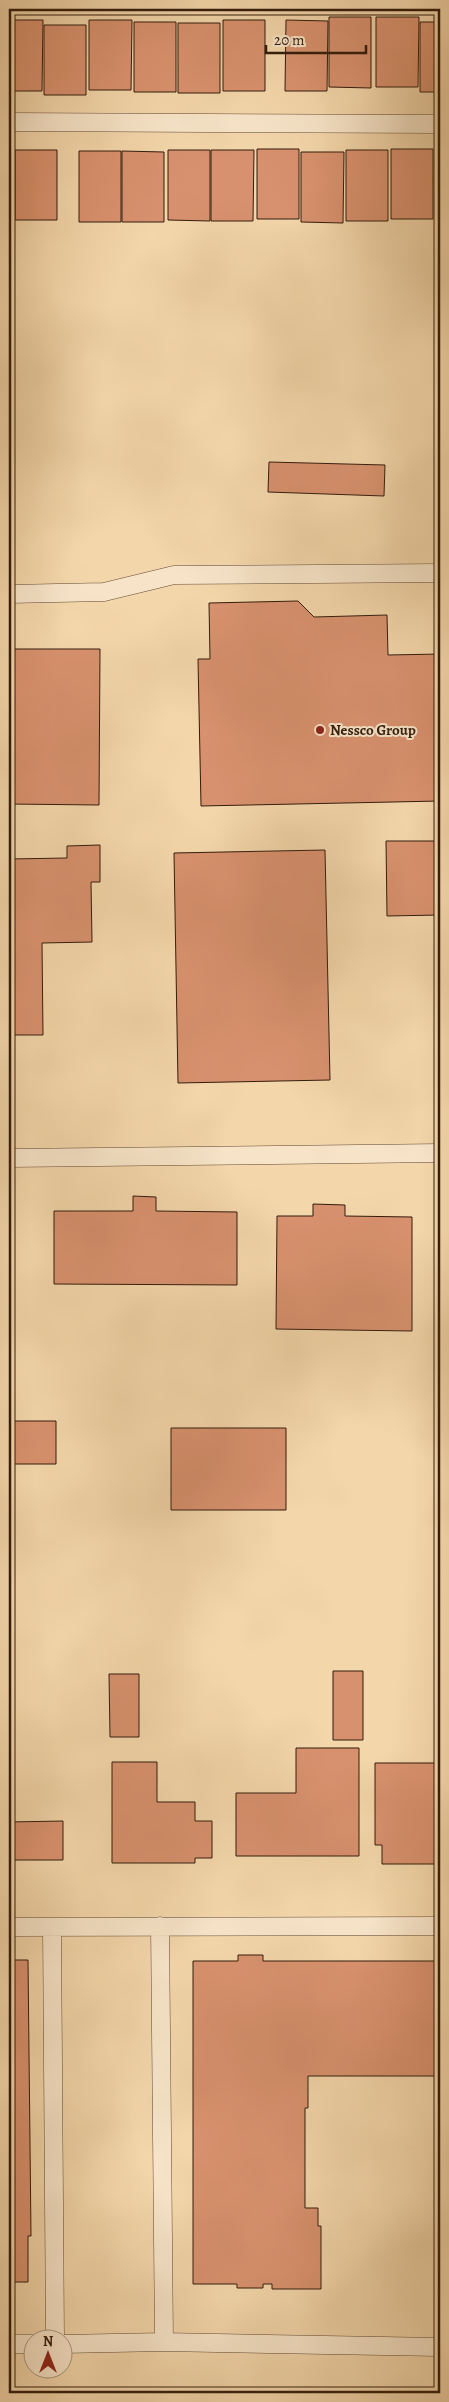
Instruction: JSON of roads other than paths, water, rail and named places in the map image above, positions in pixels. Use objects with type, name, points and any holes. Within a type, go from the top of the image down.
[{"type":"lane","points":[[9,122],[440,124]]},
{"type":"lane","points":[[9,594],[104,592],[174,575],[440,573]]},
{"type":"lane","points":[[9,1158],[440,1153]]},
{"type":"lane","points":[[160,1926],[164,2342]]},
{"type":"lane","points":[[9,1927],[440,1926]]},
{"type":"lane","points":[[52,1927],[55,2330]]},
{"type":"lane","points":[[72,2344],[164,2342],[440,2347]]},
{"type":"lane","points":[[9,2344],[22,2344]]},
{"type":"place","name":"Nessco Group","points":[[320,730]]}]
